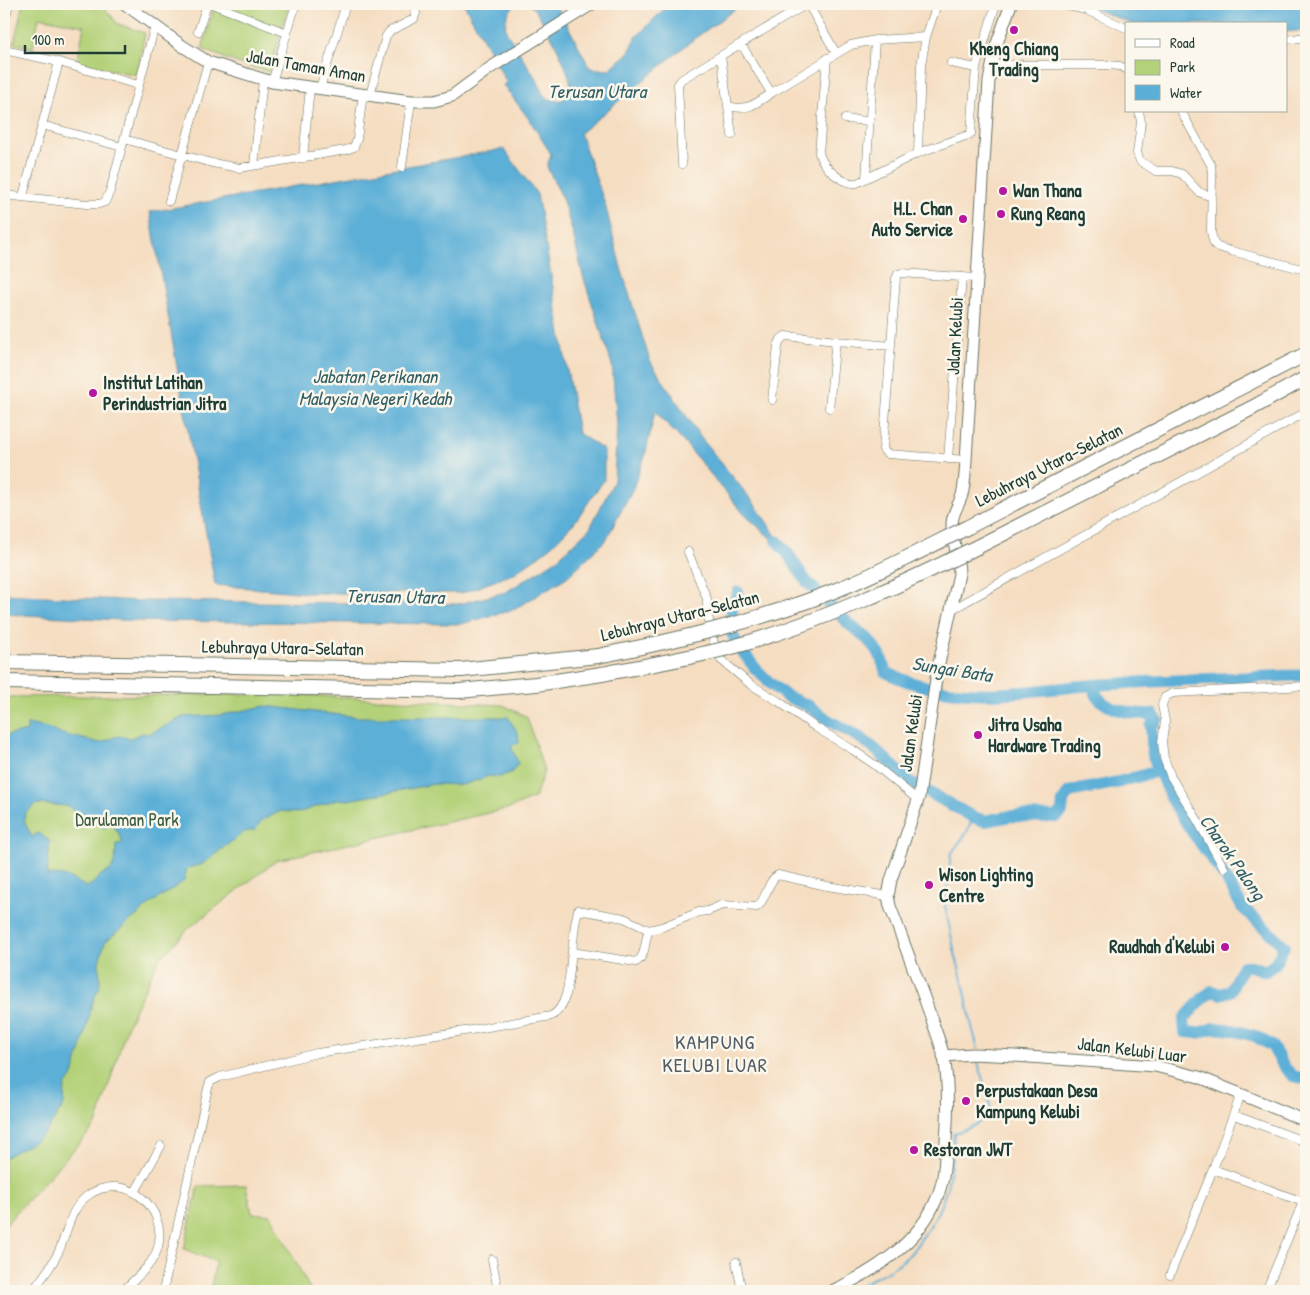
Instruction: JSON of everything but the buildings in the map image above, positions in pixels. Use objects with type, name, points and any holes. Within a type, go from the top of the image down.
[{"type":"highway","name":"Lebuhraya Utara–Selatan","points":[[4,662],[460,670],[598,656],[702,633],[760,618],[835,591],[898,563],[1306,354]]},
{"type":"highway","points":[[4,682],[450,691],[536,684],[602,674],[709,652],[788,630],[903,583],[1252,408],[1306,378]]},
{"type":"highway","points":[[1242,388],[1252,408]]},
{"type":"main road","name":"Jalan Taman Aman","points":[[125,4],[208,62],[268,81],[366,95],[434,101],[452,96],[490,68],[592,4]]},
{"type":"main road","name":"Jalan Kelubi","points":[[832,1291],[863,1276],[888,1260],[916,1233],[932,1210],[942,1181],[948,1101],[943,1056],[922,990],[890,906],[888,896],[893,871],[918,798],[937,672],[957,585],[959,565],[952,521],[962,497],[966,460],[989,81],[991,64],[1010,6]]},
{"type":"main road","name":"Jalan Kelubi Luar","points":[[943,1056],[973,1054],[1023,1056],[1155,1066],[1199,1077],[1306,1121]]},
{"type":"street","points":[[4,23],[9,4]]},
{"type":"street","points":[[198,32],[207,4]]},
{"type":"street","points":[[212,4],[287,33]]},
{"type":"street","points":[[254,165],[268,81],[296,4]]},
{"type":"street","points":[[303,158],[315,88],[346,4]]},
{"type":"street","points":[[42,125],[240,168],[346,150],[354,147],[357,139],[366,95],[386,36],[390,30],[414,20],[416,13],[412,4]]},
{"type":"street","points":[[682,164],[677,92],[678,84],[682,79],[808,4],[836,53]]},
{"type":"street","points":[[918,153],[921,65],[926,37],[937,4]]},
{"type":"street","points":[[828,58],[819,146],[821,158],[825,166],[836,175],[850,183],[857,183],[918,153],[971,134],[976,68],[996,4],[1010,6]]},
{"type":"street","points":[[1060,4],[1086,10],[1125,28]]},
{"type":"street","points":[[4,194],[86,204],[105,202],[110,190],[155,26]]},
{"type":"street","points":[[729,106],[742,109],[749,107],[836,53],[862,42],[926,37]]},
{"type":"street","points":[[1288,40],[1306,37]]},
{"type":"street","points":[[866,178],[875,40]]},
{"type":"street","points":[[741,44],[770,91],[773,92]]},
{"type":"street","points":[[4,50],[58,62],[138,85]]},
{"type":"street","points":[[721,56],[732,135]]},
{"type":"street","points":[[23,196],[58,62]]},
{"type":"street","points":[[168,201],[208,62]]},
{"type":"street","points":[[951,63],[976,68]]},
{"type":"street","points":[[991,64],[1108,65],[1125,68]]},
{"type":"street","points":[[975,80],[989,81]]},
{"type":"street","points":[[402,167],[411,100]]},
{"type":"street","points":[[1139,112],[1141,122],[1137,153],[1140,160],[1156,171],[1172,171],[1182,174],[1199,192],[1212,197]]},
{"type":"street","points":[[1182,112],[1210,165],[1212,239],[1218,247],[1306,270]]},
{"type":"street","points":[[845,119],[870,121]]},
{"type":"street","points":[[966,460],[885,452],[883,449],[896,278],[898,274],[976,278]]},
{"type":"street","points":[[948,459],[962,277]]},
{"type":"street","points":[[772,400],[778,346],[781,339],[785,336],[891,346]]},
{"type":"street","points":[[829,408],[836,340]]},
{"type":"street","points":[[951,610],[1306,412]]},
{"type":"street","points":[[688,552],[705,594],[713,639],[720,658],[763,694],[778,701],[875,765],[918,798]]},
{"type":"street","points":[[1224,868],[1171,778],[1164,758],[1162,742],[1165,721],[1162,705],[1165,698],[1173,693],[1306,686]]},
{"type":"street","points":[[162,1291],[190,1161],[210,1082],[226,1075],[317,1053],[551,1016],[559,1011],[564,1001],[578,910],[624,918],[649,930],[722,905],[757,907],[773,879],[778,875],[827,886],[888,896]]},
{"type":"street","points":[[572,952],[636,962],[642,956],[649,930]]},
{"type":"street","points":[[1170,1274],[1241,1094]]},
{"type":"street","points":[[1234,1115],[1306,1142]]},
{"type":"street","points":[[135,1192],[161,1146]]},
{"type":"street","points":[[1213,1169],[1305,1203],[1266,1291]]},
{"type":"street","points":[[32,1291],[48,1270],[58,1252],[72,1214],[79,1204],[89,1194],[108,1187],[119,1187],[135,1192],[146,1202],[159,1224],[158,1247],[150,1263],[123,1291]]},
{"type":"street","points":[[492,1259],[498,1291]]},
{"type":"street","points":[[736,1262],[742,1291]]},
{"type":"green space","points":[[23,4],[102,5],[118,24],[145,33],[137,75],[77,63],[84,26],[39,17],[33,48],[14,43]]},
{"type":"green space","points":[[215,4],[289,4],[269,72],[237,63],[202,49]]},
{"type":"green space","name":"Darulaman Park","points":[[278,694],[503,705],[527,717],[544,771],[535,797],[511,808],[277,860],[189,928],[158,961],[128,1024],[96,1125],[4,1226],[4,697]]},
{"type":"green space","points":[[246,1185],[252,1213],[271,1215],[311,1291],[210,1291],[216,1262],[184,1249],[198,1186]]},
{"type":"water","name":"Terusan Utara","points":[[464,4],[518,4],[508,14],[506,21],[507,32],[538,82],[543,94],[551,100],[560,100],[567,97],[571,89],[567,72],[543,22],[532,7],[526,4],[553,4],[561,13],[590,68],[608,70],[628,54],[637,36],[669,4],[742,4],[690,42],[580,133],[605,204],[621,268],[650,361],[701,438],[754,503],[788,554],[744,514],[655,411],[645,456],[633,488],[606,540],[567,577],[513,610],[461,624],[140,621],[4,614],[4,594],[141,601],[459,604],[506,592],[555,561],[590,528],[614,481],[617,425],[612,365],[583,276],[561,195],[547,167],[551,154],[529,119],[503,85],[507,83]]},
{"type":"water","points":[[1083,4],[1306,4],[1306,30],[1288,32],[1288,22],[1127,22]]},
{"type":"water","name":"Jabatan Perikanan Malaysia Negeri Kedah","points":[[504,149],[537,194],[578,433],[604,450],[604,480],[574,523],[546,551],[513,574],[462,593],[308,593],[215,585],[150,212]]},
{"type":"water","name":"Darulaman Park","points":[[265,706],[358,717],[508,717],[518,733],[519,743],[511,746],[518,763],[512,772],[500,777],[489,776],[463,785],[435,784],[348,800],[338,799],[298,813],[281,811],[261,821],[255,830],[244,832],[201,865],[187,868],[184,881],[153,902],[105,942],[99,962],[100,986],[93,1001],[72,1078],[65,1086],[64,1105],[45,1133],[35,1141],[4,1158],[4,736],[27,731],[27,724],[100,743],[118,736],[130,738],[143,733],[149,734],[183,717],[221,715]],"holes":[[[37,804],[68,806],[77,815],[93,815],[96,823],[104,828],[111,823],[123,843],[116,844],[115,861],[111,870],[86,887],[68,877],[58,875],[47,876],[50,841],[38,833],[32,837],[24,821],[25,813]]]},
{"type":"waterway","name":"Sungai Bata","points":[[777,541],[807,582],[850,625],[868,639],[880,655],[886,672],[922,686],[957,692],[996,694],[1121,683],[1306,675]]},
{"type":"waterway","points":[[738,592],[732,608],[731,632],[739,647],[755,668],[771,684],[786,696],[809,706],[828,720],[859,737],[910,782],[973,817],[985,821],[1011,816],[1056,817],[1062,812],[1063,801],[1069,792],[1119,782],[1158,771]]},
{"type":"waterway","name":"Charok Palong","points":[[1093,685],[1097,696],[1115,709],[1131,713],[1153,714],[1157,720],[1151,726],[1153,756],[1171,799],[1227,880],[1242,907],[1284,946],[1275,964],[1266,971],[1251,966],[1243,966],[1230,991],[1220,994],[1212,991],[1202,999],[1184,1019],[1185,1032],[1198,1033],[1214,1028],[1255,1036],[1272,1046],[1284,1067],[1293,1076],[1306,1079]]},
{"type":"waterway","points":[[973,817],[967,832],[951,854],[945,906],[978,1049]]},
{"type":"waterway","points":[[847,1291],[896,1266],[914,1250],[933,1222],[944,1198],[950,1174],[954,1133],[975,1125],[991,1109],[978,1062]]},
{"type":"place","name":"Kheng Chiang Trading","points":[[1014,30]]},
{"type":"place","name":"Wan Thana","points":[[1003,191]]},
{"type":"place","name":"Rung Reang","points":[[1001,214]]},
{"type":"place","name":"H.L. Chan Auto Service","points":[[963,219]]},
{"type":"place","name":"Institut Latihan Perindustrian Jitra","points":[[93,393]]},
{"type":"place","name":"Jitra Usaha Hardware Trading","points":[[978,735]]},
{"type":"place","name":"Wison Lighting Centre","points":[[929,885]]},
{"type":"place","name":"Raudhah d'Kelubi","points":[[1225,947]]},
{"type":"place","name":"Perpustakaan Desa Kampung Kelubi","points":[[966,1101]]},
{"type":"place","name":"Restoran JWT","points":[[914,1150]]},
{"type":"district","name":"KAMPUNG KELUBI LUAR","points":[[715,1054]]}]
